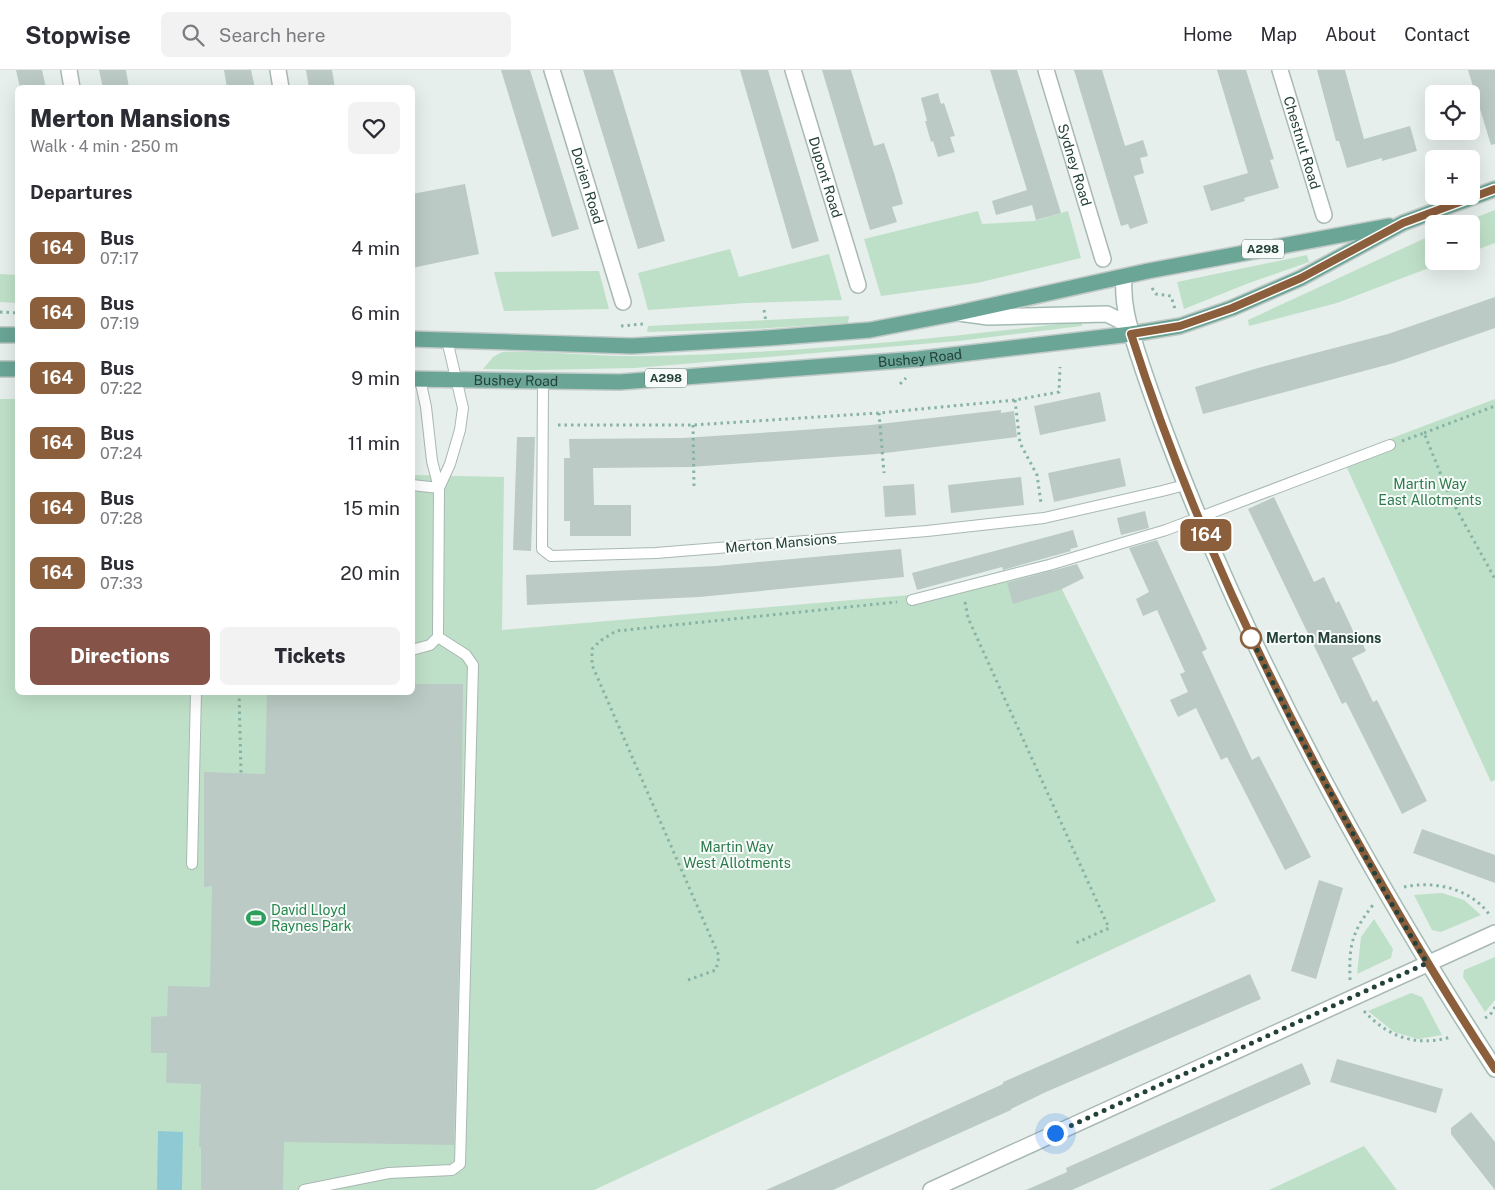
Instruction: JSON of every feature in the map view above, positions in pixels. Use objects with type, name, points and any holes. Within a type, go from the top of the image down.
[{"type":"main road","name":"Bushey Road","points":[[416,379],[620,382],[918,358],[1129,329],[1180,326],[1232,308],[1309,274],[1403,223],[1495,189]]},
{"type":"main road","name":"Bushey Road","points":[[415,340],[642,345],[870,330],[1124,278],[1148,271],[1403,223]]},
{"type":"main road","points":[[0,335],[15,336]]},
{"type":"main road","points":[[0,369],[15,369]]},
{"type":"street","points":[[69,70],[72,85]]},
{"type":"street","points":[[278,70],[280,85]]},
{"type":"street","name":"Dorien Road","points":[[552,70],[623,302]]},
{"type":"street","name":"Dupont Road","points":[[793,70],[858,285]]},
{"type":"street","name":"Sydney Road","points":[[1046,70],[1103,258]]},
{"type":"street","name":"Chestnut Road","points":[[1280,70],[1324,215]]},
{"type":"street","points":[[1124,278],[1124,306],[1129,329],[1151,394],[1198,518],[1243,621],[1294,726],[1387,896],[1427,963],[1495,1069]]},
{"type":"street","name":"Bushey Road","points":[[958,313],[988,317],[1106,314],[1129,329]]},
{"type":"street","points":[[931,1190],[1495,932]]},
{"type":"lane","points":[[440,488],[450,464],[460,430],[463,408],[447,340]]},
{"type":"lane","points":[[415,649],[430,645],[438,638],[440,488],[432,461],[426,407],[416,379]]},
{"type":"lane","name":"Merton Mansions","points":[[543,382],[542,549],[551,556],[656,553],[927,531],[1044,518],[1162,492],[1185,485]]},
{"type":"lane","points":[[912,600],[1049,564],[1166,530],[1390,445]]},
{"type":"lane","points":[[415,485],[440,488]]},
{"type":"lane","points":[[304,1190],[389,1173],[452,1170],[460,1164],[473,665],[466,655],[438,638]]},
{"type":"lane","points":[[192,864],[196,695]]},
{"type":"path","points":[[1152,288],[1156,294],[1171,296],[1176,311]]},
{"type":"path","points":[[764,310],[766,320]]},
{"type":"path","points":[[0,312],[15,313]]},
{"type":"path","points":[[613,326],[642,324]]},
{"type":"path","points":[[542,425],[693,425],[879,413],[1015,400],[1059,392],[1060,367]]},
{"type":"path","points":[[1015,400],[1020,443],[1036,475],[1044,518]]},
{"type":"path","points":[[1390,445],[1495,406]]},
{"type":"path","points":[[879,413],[884,473]]},
{"type":"path","points":[[693,425],[694,488]]},
{"type":"path","points":[[1424,433],[1451,499],[1495,579]]},
{"type":"path","points":[[961,587],[968,618],[1108,928],[1076,943]]},
{"type":"path","points":[[688,980],[716,970],[719,956],[592,665],[592,650],[600,641],[616,631],[912,600]]},
{"type":"path","points":[[239,695],[241,773]]},
{"type":"path","points":[[1404,886],[1427,884],[1445,886],[1464,894],[1480,904],[1495,923]]},
{"type":"path","points":[[1349,962],[1354,934],[1373,904]]},
{"type":"path","points":[[1357,995],[1363,1010],[1373,1022],[1390,1033],[1416,1041],[1437,1041],[1451,1038]]},
{"type":"path","points":[[1485,1018],[1490,1015],[1495,1007]]},
{"type":"green space","points":[[1495,210],[1495,243],[1480,249],[1480,216]]},
{"type":"green space","points":[[978,211],[982,224],[1034,221],[1068,211],[1081,258],[977,283],[881,296],[864,239]]},
{"type":"green space","points":[[1425,238],[1425,269],[1337,303],[1249,326],[1248,320]]},
{"type":"green space","points":[[730,249],[739,277],[829,254],[842,300],[746,303],[648,310],[638,273]]},
{"type":"green space","points":[[1307,255],[1309,262],[1184,309],[1177,282]]},
{"type":"green space","points":[[599,271],[609,309],[504,311],[494,272]]},
{"type":"green space","points":[[0,274],[15,275],[15,303],[0,302]]},
{"type":"green space","points":[[849,316],[848,323],[752,329],[647,332],[648,326]]},
{"type":"green space","points":[[1082,322],[1082,326],[958,341],[635,368],[483,369],[493,357],[502,352],[625,356],[696,355],[914,340]]},
{"type":"green space","name":"Martin Way West Allotments","points":[[0,399],[15,399],[15,695],[415,695],[415,475],[504,477],[502,630],[910,595],[1047,559],[1216,901],[594,1190],[0,1190]]},
{"type":"green space","name":"Martin Way East Allotments","points":[[1495,399],[1495,780],[1491,782],[1342,457]]},
{"type":"green space","points":[[1442,893],[1464,900],[1481,915],[1441,932],[1432,930],[1414,895]]},
{"type":"green space","points":[[1374,919],[1393,949],[1391,958],[1357,974],[1361,937]]},
{"type":"green space","points":[[1495,957],[1495,1000],[1485,1012],[1463,977],[1464,970]]},
{"type":"green space","points":[[1411,993],[1422,997],[1442,1035],[1418,1039],[1394,1032],[1368,1011]]},
{"type":"green space","points":[[1364,1146],[1397,1190],[1269,1190]]},
{"type":"water","points":[[158,1131],[183,1132],[182,1190],[157,1190]]},
{"type":"building","points":[[16,70],[42,70],[45,85],[19,85]]},
{"type":"building","points":[[99,70],[126,70],[128,85],[102,85]]},
{"type":"building","points":[[224,70],[251,70],[254,85],[226,85]]},
{"type":"building","points":[[306,70],[332,70],[334,85],[308,85]]},
{"type":"building","points":[[501,70],[530,70],[579,229],[552,237]]},
{"type":"building","points":[[583,70],[613,70],[665,241],[638,249]]},
{"type":"building","points":[[740,70],[768,70],[819,241],[792,249]]},
{"type":"building","points":[[822,70],[851,70],[874,146],[884,143],[894,173],[903,204],[892,207],[897,222],[870,230]]},
{"type":"building","points":[[990,70],[1017,70],[1061,213],[1036,220],[1032,205],[996,215],[992,201],[1027,190]]},
{"type":"building","points":[[1074,70],[1102,70],[1125,146],[1143,140],[1148,156],[1140,158],[1144,173],[1134,176],[1148,223],[1130,229],[1128,224],[1121,226]]},
{"type":"building","points":[[1217,70],[1246,70],[1274,159],[1270,160],[1279,188],[1244,198],[1245,201],[1211,211],[1203,186],[1248,173]]},
{"type":"building","points":[[1317,70],[1345,70],[1364,139],[1410,126],[1417,151],[1347,168],[1339,141],[1336,141]]},
{"type":"building","points":[[1468,70],[1495,70],[1495,144],[1491,145],[1480,109],[1480,85],[1473,85]]},
{"type":"building","points":[[938,93],[941,104],[944,103],[955,136],[950,137],[955,152],[938,157],[933,141],[931,142],[921,98]]},
{"type":"building","points":[[465,184],[479,254],[415,267],[415,193]]},
{"type":"building","points":[[1495,297],[1495,328],[1394,363],[1203,414],[1195,387],[1258,368],[1388,334]]},
{"type":"building","points":[[1100,392],[1106,421],[1040,435],[1034,406]]},
{"type":"building","points":[[1001,410],[1001,413],[1014,411],[1017,437],[877,454],[690,467],[593,468],[594,505],[631,505],[631,536],[570,536],[570,521],[564,521],[564,458],[570,458],[569,439],[683,438],[789,431],[871,425]]},
{"type":"building","points":[[517,437],[535,437],[531,551],[513,550]]},
{"type":"building","points":[[1120,458],[1126,486],[1054,502],[1048,473]]},
{"type":"building","points":[[1021,477],[1024,505],[951,513],[948,485]]},
{"type":"building","points":[[914,484],[916,515],[885,517],[883,486]]},
{"type":"building","points":[[1274,497],[1314,582],[1324,577],[1336,603],[1339,601],[1355,635],[1358,634],[1366,651],[1352,658],[1373,702],[1377,700],[1427,801],[1402,814],[1346,702],[1342,704],[1248,509]]},
{"type":"building","points":[[1145,511],[1149,528],[1121,535],[1117,518]]},
{"type":"building","points":[[1073,530],[1078,547],[1070,549],[1071,551],[1003,570],[1002,567],[917,590],[912,573]]},
{"type":"building","points":[[1157,540],[1207,649],[1202,652],[1252,760],[1259,756],[1311,857],[1285,870],[1227,757],[1221,760],[1196,708],[1178,717],[1170,700],[1188,692],[1180,674],[1185,672],[1157,610],[1143,616],[1136,599],[1149,592],[1129,548]]},
{"type":"building","points":[[901,549],[904,577],[699,597],[527,605],[526,575],[716,566]]},
{"type":"building","points":[[1077,564],[1084,578],[1060,590],[1013,604],[1007,583]]},
{"type":"building","points":[[415,684],[463,684],[461,880],[454,1145],[284,1142],[283,1190],[201,1190],[201,1147],[199,1147],[201,1084],[166,1083],[167,1053],[151,1053],[151,1017],[167,1016],[168,986],[210,987],[212,886],[204,887],[204,772],[265,774],[267,695],[415,695]]},
{"type":"building","points":[[1422,829],[1495,855],[1495,883],[1413,853]]},
{"type":"building","points":[[1319,880],[1343,888],[1316,979],[1291,971]]},
{"type":"building","points":[[1250,974],[1261,999],[1046,1092],[1011,1110],[833,1190],[766,1190],[1003,1084],[1003,1082]]},
{"type":"building","points":[[1337,1059],[1443,1089],[1436,1113],[1330,1082]]},
{"type":"building","points":[[1302,1063],[1311,1084],[1072,1190],[1026,1190],[1067,1172],[1066,1168]]},
{"type":"building","points":[[1471,1112],[1495,1142],[1495,1190],[1451,1134],[1451,1128]]},
{"type":"bus line","name":"164","points":[[1495,189],[1403,223],[1301,278],[1232,308],[1180,326],[1131,334],[1151,394],[1198,518],[1243,621],[1294,726],[1387,896],[1427,963],[1495,1069]]},
{"type":"place","name":"Merton Mansions","points":[[1251,638]]},
{"type":"place","name":"David Lloyd Raynes Park","points":[[256,918]]},
{"type":"route","points":[[1055,1133],[1427,963],[1387,896],[1294,726],[1251,638]]}]
